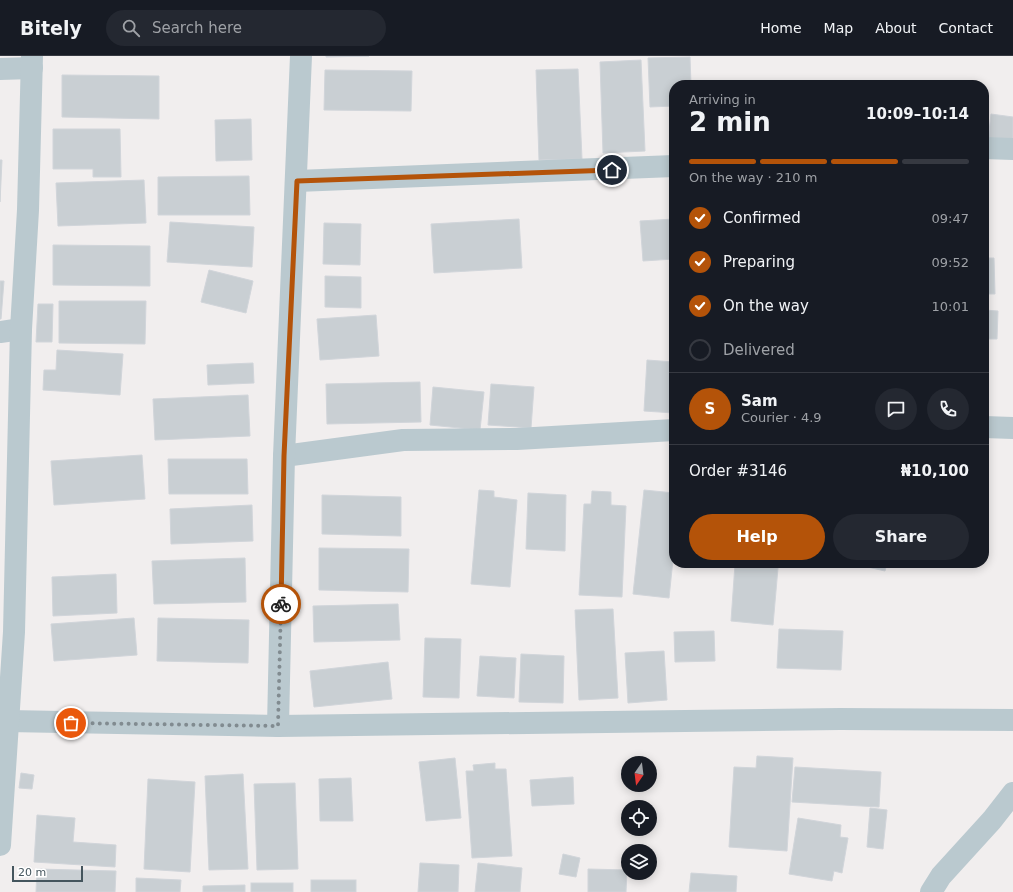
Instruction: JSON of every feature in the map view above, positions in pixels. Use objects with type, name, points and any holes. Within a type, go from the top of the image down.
[{"type":"street","points":[[278,726],[284,456],[297,181],[301,56]]},
{"type":"street","points":[[0,69],[32,62],[28,210],[7,633],[8,721],[0,845]]},
{"type":"street","points":[[989,148],[1013,149]]},
{"type":"street","points":[[297,181],[669,166]]},
{"type":"street","points":[[0,332],[21,329]]},
{"type":"street","points":[[989,427],[1013,428]]},
{"type":"street","points":[[284,456],[403,440],[516,439],[669,430]]},
{"type":"street","points":[[8,721],[278,726],[840,719],[1013,720]]},
{"type":"street","points":[[931,892],[941,876],[992,820],[1013,793]]},
{"type":"building","points":[[326,56],[369,56],[326,57]]},
{"type":"building","points":[[690,57],[691,80],[669,80],[669,106],[650,107],[648,58]]},
{"type":"building","points":[[641,60],[645,151],[603,153],[600,62]]},
{"type":"building","points":[[578,69],[582,159],[539,160],[536,70]]},
{"type":"building","points":[[325,70],[412,71],[411,111],[324,110]]},
{"type":"building","points":[[62,75],[159,76],[159,119],[62,117]]},
{"type":"building","points":[[991,114],[1013,117],[1013,144],[989,141]]},
{"type":"building","points":[[251,119],[252,160],[216,161],[215,120]]},
{"type":"building","points":[[53,129],[120,129],[121,177],[93,177],[93,169],[53,169]]},
{"type":"building","points":[[0,160],[2,160],[0,202]]},
{"type":"building","points":[[249,176],[250,215],[158,215],[158,177]]},
{"type":"building","points":[[144,180],[146,223],[58,226],[56,183]]},
{"type":"building","points":[[519,219],[522,268],[434,273],[431,224]]},
{"type":"building","points":[[669,219],[669,259],[643,261],[640,221]]},
{"type":"building","points":[[170,222],[254,227],[252,267],[167,262]]},
{"type":"building","points":[[324,223],[361,224],[360,265],[323,264]]},
{"type":"building","points":[[53,245],[150,246],[150,286],[53,285]]},
{"type":"building","points":[[989,258],[994,258],[995,294],[989,294]]},
{"type":"building","points":[[209,270],[253,281],[246,313],[201,302]]},
{"type":"building","points":[[325,276],[361,277],[361,308],[325,307]]},
{"type":"building","points":[[0,281],[4,281],[1,319],[0,319]]},
{"type":"building","points":[[59,301],[146,301],[145,344],[59,343]]},
{"type":"building","points":[[38,304],[53,304],[52,342],[36,342]]},
{"type":"building","points":[[989,310],[998,311],[997,339],[989,339]]},
{"type":"building","points":[[376,315],[379,356],[320,360],[317,319]]},
{"type":"building","points":[[57,350],[123,354],[120,395],[43,390],[44,370],[56,370]]},
{"type":"building","points":[[647,360],[669,362],[669,413],[644,411]]},
{"type":"building","points":[[253,363],[254,383],[208,385],[207,365]]},
{"type":"building","points":[[420,382],[421,422],[327,424],[326,384]]},
{"type":"building","points":[[491,384],[534,387],[531,428],[488,425]]},
{"type":"building","points":[[433,387],[484,392],[480,430],[430,425]]},
{"type":"building","points":[[248,395],[250,436],[155,440],[153,399]]},
{"type":"building","points":[[142,455],[145,499],[54,505],[51,461]]},
{"type":"building","points":[[168,459],[247,459],[248,494],[169,494]]},
{"type":"building","points":[[479,490],[494,491],[494,497],[517,500],[510,587],[471,584]]},
{"type":"building","points":[[644,490],[669,492],[669,568],[672,568],[669,598],[633,594]]},
{"type":"building","points":[[592,491],[611,492],[611,505],[626,506],[622,597],[579,595],[584,504],[591,504]]},
{"type":"building","points":[[528,493],[566,495],[565,551],[526,549]]},
{"type":"building","points":[[322,495],[401,497],[401,536],[322,534]]},
{"type":"building","points":[[252,505],[253,541],[171,544],[170,509]]},
{"type":"building","points":[[319,548],[409,549],[408,592],[319,590]]},
{"type":"building","points":[[245,558],[246,602],[154,604],[152,561]]},
{"type":"building","points":[[735,568],[778,568],[773,625],[731,621]]},
{"type":"building","points":[[872,568],[886,568],[885,571]]},
{"type":"building","points":[[116,574],[117,613],[53,616],[52,577]]},
{"type":"building","points":[[398,604],[400,640],[314,642],[313,606]]},
{"type":"building","points":[[613,609],[618,698],[579,700],[575,610]]},
{"type":"building","points":[[134,618],[137,655],[54,661],[51,624]]},
{"type":"building","points":[[158,618],[249,620],[248,663],[157,661]]},
{"type":"building","points":[[779,629],[843,631],[841,670],[777,668]]},
{"type":"building","points":[[714,631],[715,661],[675,662],[674,632]]},
{"type":"building","points":[[425,638],[461,639],[459,698],[423,697]]},
{"type":"building","points":[[664,651],[667,700],[628,703],[625,653]]},
{"type":"building","points":[[521,654],[564,656],[563,703],[519,702]]},
{"type":"building","points":[[480,656],[516,658],[514,698],[477,696]]},
{"type":"building","points":[[388,662],[392,699],[314,707],[310,671]]},
{"type":"building","points":[[757,756],[793,758],[787,851],[729,847],[734,767],[756,768]]},
{"type":"building","points":[[455,758],[461,818],[426,821],[419,762]]},
{"type":"building","points":[[495,763],[495,769],[506,769],[512,856],[472,858],[466,771],[474,771],[473,765]]},
{"type":"building","points":[[795,767],[881,772],[879,807],[792,802]]},
{"type":"building","points":[[21,773],[34,775],[32,789],[19,788]]},
{"type":"building","points":[[243,774],[248,869],[209,870],[205,776]]},
{"type":"building","points":[[573,777],[574,804],[532,806],[530,780]]},
{"type":"building","points":[[351,778],[353,821],[320,821],[319,779]]},
{"type":"building","points":[[148,779],[195,782],[190,872],[144,869]]},
{"type":"building","points":[[295,783],[298,869],[257,870],[254,784]]},
{"type":"building","points":[[870,808],[887,810],[883,849],[867,847]]},
{"type":"building","points":[[37,815],[75,818],[73,842],[116,845],[115,867],[34,862]]},
{"type":"building","points":[[798,818],[841,825],[840,837],[848,838],[842,873],[834,871],[832,881],[789,874]]},
{"type":"building","points":[[563,854],[580,858],[576,877],[559,874]]},
{"type":"building","points":[[420,863],[459,865],[458,892],[418,892]]},
{"type":"building","points":[[478,863],[522,868],[520,892],[475,892]]},
{"type":"building","points":[[37,869],[116,871],[115,892],[36,892]]},
{"type":"building","points":[[588,869],[621,870],[621,880],[627,880],[626,892],[588,892]]},
{"type":"building","points":[[691,873],[737,876],[736,892],[689,892]]},
{"type":"building","points":[[136,878],[181,880],[180,892],[136,892]]},
{"type":"building","points":[[311,880],[356,880],[356,892],[311,892]]},
{"type":"building","points":[[251,883],[293,883],[293,892],[251,892]]},
{"type":"building","points":[[245,885],[245,892],[203,892],[203,886]]},
{"type":"way so far","points":[[71,723],[278,726],[281,604]]},
{"type":"route","points":[[281,604],[284,456],[297,181],[612,170]]}]
